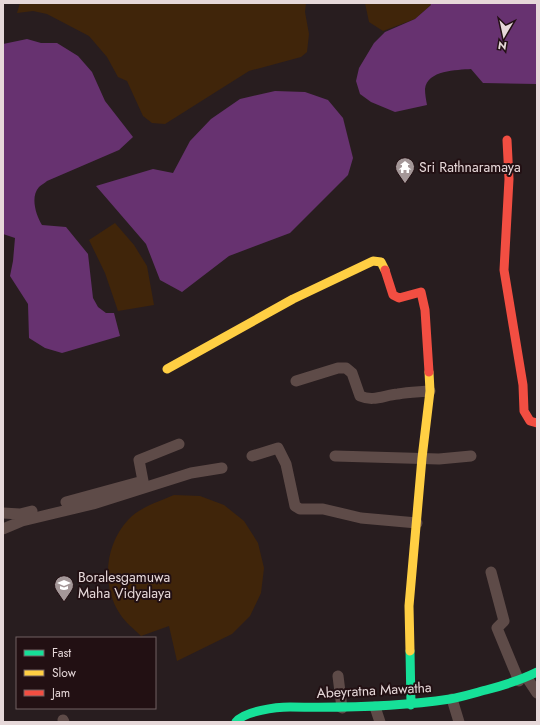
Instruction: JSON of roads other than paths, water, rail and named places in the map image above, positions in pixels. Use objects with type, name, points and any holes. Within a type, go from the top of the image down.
[{"type":"street","points":[[507,140],[509,179],[504,270],[523,385],[524,411],[530,421],[537,422]]},
{"type":"street","points":[[167,369],[292,299],[374,261],[380,262],[385,269],[393,295],[399,298],[420,292],[425,310],[430,390],[422,458],[409,607],[411,705]]},
{"type":"street","points":[[296,381],[338,368],[346,368],[352,372],[360,396],[367,399],[430,390]]},
{"type":"street","points":[[3,513],[20,514],[92,496],[142,481],[139,460],[179,444]]},
{"type":"street","points":[[252,456],[278,448],[286,464],[295,506],[300,509],[323,509],[361,518],[417,523]]},
{"type":"street","points":[[335,456],[439,459],[471,456]]},
{"type":"street","points":[[3,529],[22,521],[93,504],[191,473],[222,468]]},
{"type":"street","points":[[491,572],[504,621],[497,628],[523,680],[537,693]]},
{"type":"street","name":"Abeyratna Mawatha","points":[[236,722],[238,718],[266,708],[278,706],[342,708],[375,707],[411,705],[452,699],[523,680],[537,672]]},
{"type":"street","points":[[338,676],[342,708]]},
{"type":"street","points":[[452,699],[459,722]]},
{"type":"street","points":[[375,707],[380,722]]},
{"type":"place","name":"Sri Rathnaramaya","points":[[405,184]]},
{"type":"place","name":"Boralesgamuwa Maha Vidyalaya","points":[[64,602]]}]
